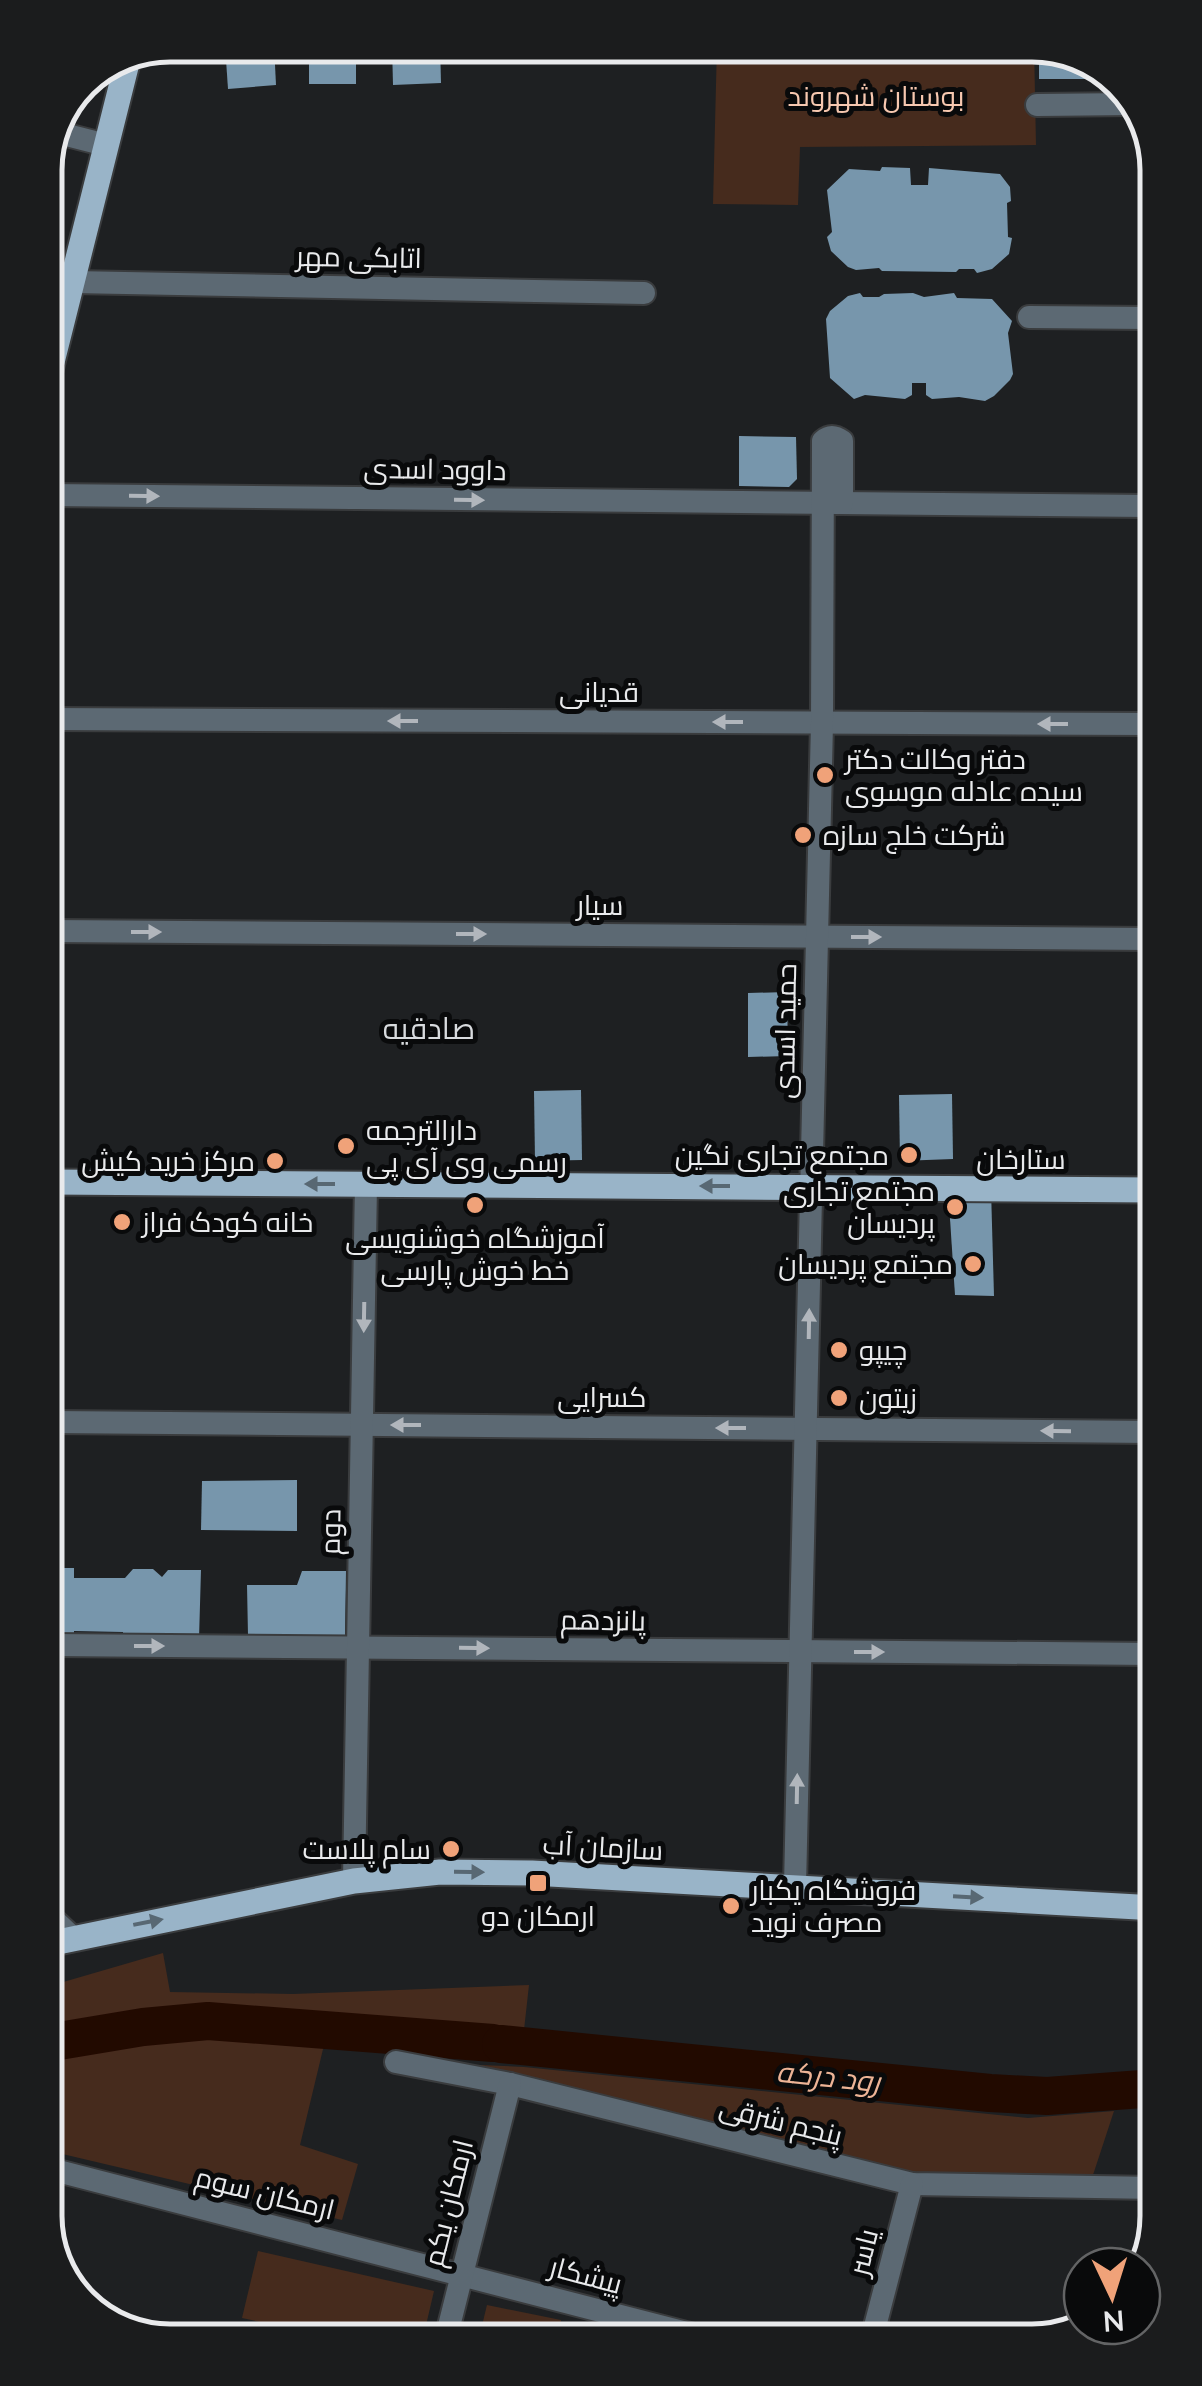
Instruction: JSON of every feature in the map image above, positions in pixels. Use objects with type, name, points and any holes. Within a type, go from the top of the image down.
[{"type":"main road","points":[[63,299],[73,282],[124,73]]},
{"type":"main road","name":"ستارخان","points":[[63,1182],[1140,1190]]},
{"type":"main road","name":"سازمان آب","points":[[63,1932],[354,1881],[440,1872],[795,1886],[1140,1907]]},
{"type":"street","points":[[1037,105],[1117,104]]},
{"type":"street","points":[[69,136],[106,145]]},
{"type":"street","name":"اتابکی مهر","points":[[73,282],[644,293]]},
{"type":"street","points":[[1029,317],[1140,318]]},
{"type":"street","name":"داوود اسدی","points":[[63,495],[1140,506]]},
{"type":"street","name":"حمید اسدی","points":[[795,1886],[822,723],[832,503]]},
{"type":"street","name":"قدیانی","points":[[63,720],[1140,724]]},
{"type":"street","name":"سیار","points":[[63,931],[1140,939]]},
{"type":"street","name":"دوم","points":[[354,1881],[366,1184]]},
{"type":"street","name":"کسرایی","points":[[63,1422],[1140,1432]]},
{"type":"street","name":"پانزدهم","points":[[63,1645],[1140,1654]]},
{"type":"street","name":"پنجم شرقی","points":[[396,2062],[510,2084],[912,2184],[1140,2188]]},
{"type":"street","name":"ارمکان یکم","points":[[449,2323],[510,2084]]},
{"type":"street","name":"ارمکان سوم","points":[[63,2172],[461,2274]]},
{"type":"street","name":"یاسر","points":[[876,2324],[912,2184]]},
{"type":"street","name":"پیشکار","points":[[461,2274],[647,2324]]},
{"type":"green space","name":"بوستان شهروند","points":[[717,63],[1034,63],[1036,145],[800,147],[798,205],[713,204]]},
{"type":"green space","points":[[163,1953],[170,1992],[293,1994],[529,1985],[523,2039],[218,2015],[63,2033],[63,1982]]},
{"type":"green space","points":[[205,2032],[324,2045],[300,2145],[358,2164],[342,2220],[63,2154],[63,2051]]},
{"type":"green space","points":[[435,2063],[524,2067],[1028,2118],[1114,2111],[1092,2178],[916,2173]]},
{"type":"green space","points":[[258,2251],[434,2291],[426,2323],[265,2323],[242,2318]]},
{"type":"green space","points":[[487,2305],[561,2320],[560,2323],[483,2323]]},
{"type":"building","points":[[226,63],[275,63],[276,85],[228,89]]},
{"type":"building","points":[[309,63],[356,63],[356,84],[309,84]]},
{"type":"building","points":[[392,63],[440,63],[441,83],[393,85]]},
{"type":"building","points":[[1039,63],[1066,68],[1088,79],[1039,79]]},
{"type":"building","points":[[882,167],[910,168],[911,185],[928,185],[929,168],[1000,174],[1010,187],[1009,254],[992,269],[977,273],[974,269],[882,271],[848,267],[831,251],[827,237],[832,232],[827,190],[849,169],[880,171]]},
{"type":"building","points":[[860,293],[863,297],[913,293],[924,297],[954,293],[957,298],[992,299],[1012,321],[1008,333],[1013,374],[1010,380],[985,401],[959,397],[932,399],[926,395],[926,383],[912,383],[912,395],[905,399],[865,395],[854,399],[830,378],[826,319],[848,296]]},
{"type":"building","points":[[739,436],[796,437],[797,479],[789,487],[739,486]]},
{"type":"building","points":[[787,992],[788,1056],[748,1057],[748,993]]},
{"type":"building","points":[[581,1090],[582,1160],[535,1161],[534,1091]]},
{"type":"building","points":[[952,1094],[953,1159],[900,1161],[899,1095]]},
{"type":"building","name":"مجتمع پردیسان","points":[[948,1188],[991,1189],[994,1296],[955,1295]]},
{"type":"building","points":[[297,1480],[297,1531],[201,1530],[202,1481]]},
{"type":"building","points":[[63,1568],[74,1568],[74,1578],[125,1578],[133,1569],[153,1569],[162,1577],[168,1570],[201,1570],[199,1639],[74,1631],[74,1638],[63,1638]]},
{"type":"building","points":[[302,1571],[346,1571],[345,1637],[248,1636],[247,1585],[297,1585]]},
{"type":"waterway","name":"رود درکه","points":[[63,2040],[208,2021],[493,2043]]},
{"type":"waterway","name":"رود درکه","points":[[501,2044],[990,2093],[1047,2096],[1140,2089]]},
{"type":"place","name":"دفتر وکالت دکتر سیده عادله موسوی","points":[[825,775]]},
{"type":"place","name":"شرکت خلج سازه","points":[[803,835]]},
{"type":"place","name":"دارالترجمه رسمی وی آی پی","points":[[346,1146]]},
{"type":"place","name":"مجتمع تجاری نگین","points":[[909,1155]]},
{"type":"place","name":"مرکز خرید کیش","points":[[275,1161]]},
{"type":"place","name":"آموزشگاه خوشنویسی خط خوش پارسی","points":[[475,1205]]},
{"type":"place","name":"مجتمع تجاری پردیسان","points":[[955,1207]]},
{"type":"place","name":"خانه کودک فراز","points":[[122,1222]]},
{"type":"place","name":"مجتمع پردیسان","points":[[973,1264]]},
{"type":"place","name":"چیپو","points":[[839,1350]]},
{"type":"place","name":"زیتون","points":[[839,1398]]},
{"type":"place","name":"سام پلاست","points":[[451,1849]]},
{"type":"place","name":"ارمکان دو","points":[[538,1883]]},
{"type":"place","name":"فروشگاه یکبار مصرف نوید","points":[[731,1906]]},
{"type":"district","name":"صادقیه","points":[[429,1029]]}]
